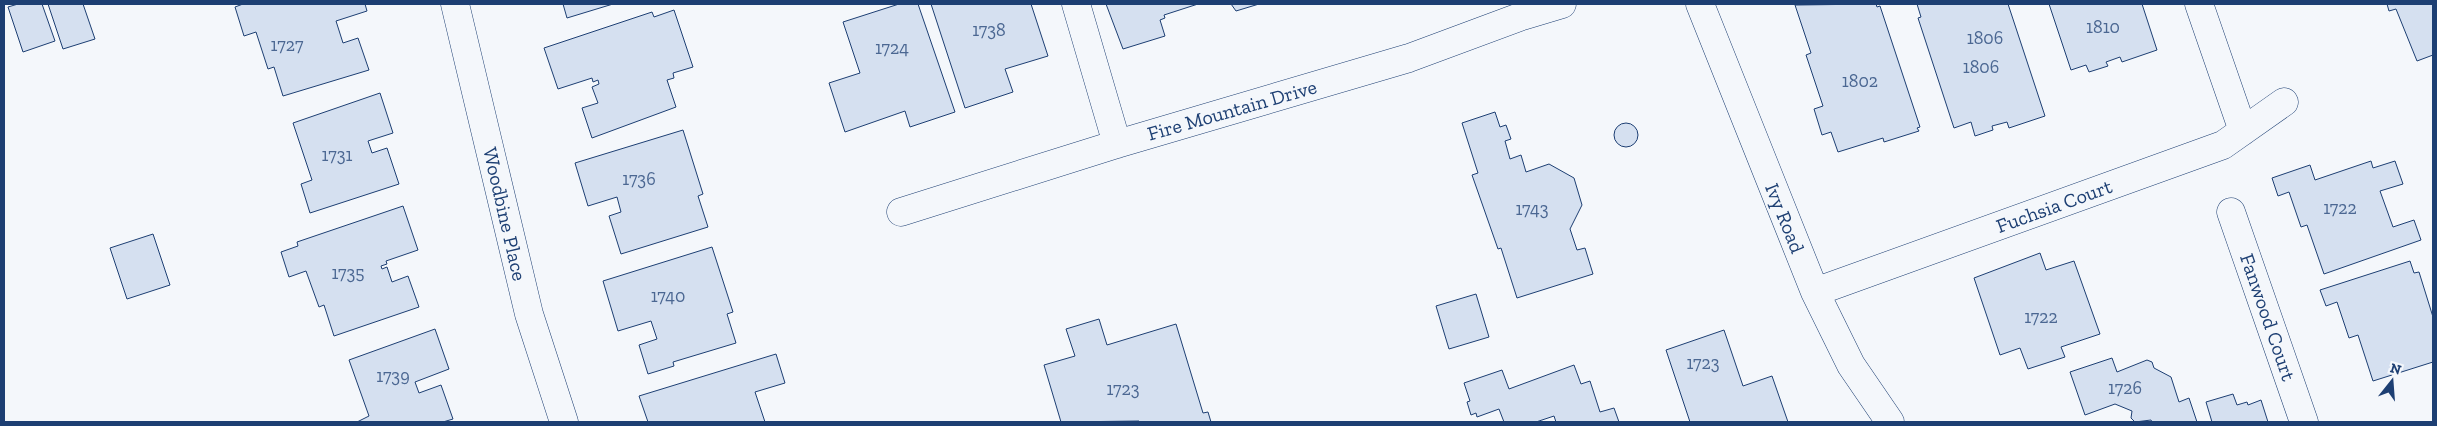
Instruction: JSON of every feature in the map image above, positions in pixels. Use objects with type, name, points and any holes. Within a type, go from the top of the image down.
[{"type":"street","name":"Woodbine Place","points":[[455,4],[529,314],[564,422]]},
{"type":"street","points":[[1076,4],[1117,144]]},
{"type":"street","name":"Fire Mountain Drive","points":[[901,212],[1117,144],[1409,58],[1522,16],[1562,4]]},
{"type":"street","name":"Ivy Road","points":[[1700,4],[1815,292],[1851,366],[1890,422]]},
{"type":"street","points":[[2199,4],[2243,131]]},
{"type":"street","name":"Fuchsia Court","points":[[1815,292],[2223,145],[2284,102]]},
{"type":"street","name":"Fanwood Court","points":[[2231,212],[2304,422]]},
{"type":"building","points":[[18,4],[42,4],[55,41],[23,52],[8,7]]},
{"type":"building","points":[[48,4],[83,4],[95,39],[63,49]]},
{"type":"building","points":[[243,4],[365,4],[367,11],[336,21],[343,43],[358,38],[369,70],[283,96],[274,67],[268,69],[256,32],[244,36],[235,7]]},
{"type":"building","points":[[563,4],[613,4],[567,18]]},
{"type":"building","points":[[899,4],[918,4],[955,112],[910,127],[905,111],[845,132],[829,83],[860,73],[843,22]]},
{"type":"building","points":[[931,4],[1031,4],[1048,56],[1005,69],[1013,92],[965,108]]},
{"type":"building","points":[[1106,4],[1198,4],[1164,15],[1165,18],[1160,20],[1165,36],[1123,49]]},
{"type":"building","points":[[1231,4],[1259,4],[1236,11]]},
{"type":"building","points":[[1876,4],[1877,7],[1880,6],[1920,127],[1917,128],[1919,131],[1884,142],[1883,138],[1838,152],[1831,132],[1822,135],[1814,109],[1823,106],[1806,55],[1811,53],[1795,5]]},
{"type":"building","points":[[1917,4],[2008,4],[2045,116],[2009,128],[2007,122],[1992,126],[1993,130],[1975,136],[1971,122],[1954,128],[1918,18],[1921,17]]},
{"type":"building","points":[[2049,4],[2142,4],[2157,50],[2122,62],[2120,57],[2106,62],[2108,66],[2089,72],[2086,65],[2071,70]]},
{"type":"building","points":[[2387,4],[2433,4],[2433,55],[2417,61],[2396,9],[2389,11]]},
{"type":"building","points":[[674,10],[693,67],[673,73],[674,78],[667,80],[676,107],[592,138],[582,108],[598,103],[592,87],[599,84],[598,80],[593,82],[592,78],[558,89],[544,48],[652,12],[654,17]]},
{"type":"building","points":[[380,93],[393,133],[368,141],[372,153],[387,148],[399,184],[310,213],[301,184],[312,180],[293,123]]},
{"type":"building","points":[[1495,112],[1500,127],[1506,125],[1511,139],[1505,141],[1510,159],[1521,155],[1526,172],[1549,164],[1574,178],[1582,205],[1570,229],[1577,250],[1585,248],[1593,274],[1517,298],[1501,248],[1498,249],[1472,175],[1478,173],[1462,123]]},
{"type":"building","points":[[1626,123],[1631,124],[1637,130],[1637,140],[1631,146],[1626,147],[1621,146],[1615,140],[1614,135],[1615,130],[1621,124]]},
{"type":"building","points":[[683,130],[703,194],[698,196],[708,227],[621,254],[609,216],[621,212],[617,197],[588,206],[575,163]]},
{"type":"building","points":[[2371,161],[2373,168],[2395,161],[2403,184],[2380,191],[2393,227],[2414,220],[2421,240],[2324,274],[2307,225],[2301,227],[2289,192],[2278,196],[2272,178],[2310,165],[2315,180]]},
{"type":"building","points":[[403,206],[418,250],[386,261],[387,264],[381,266],[382,269],[387,267],[392,282],[408,276],[419,307],[334,336],[324,305],[319,307],[306,271],[289,277],[281,252],[298,246],[297,242]]},
{"type":"building","points":[[153,234],[170,285],[127,299],[110,248]]},
{"type":"building","points":[[712,247],[733,312],[727,314],[736,343],[673,362],[674,366],[648,374],[639,345],[657,339],[651,321],[618,331],[603,281]]},
{"type":"building","points":[[2040,253],[2046,270],[2074,261],[2100,334],[2061,347],[2065,357],[2028,369],[2020,348],[2000,355],[1974,278]]},
{"type":"building","points":[[2410,261],[2414,273],[2419,272],[2433,317],[2433,362],[2373,381],[2358,335],[2349,338],[2337,302],[2326,306],[2320,290]]},
{"type":"building","points":[[1476,294],[1489,337],[1449,349],[1436,306]]},
{"type":"building","points":[[1099,319],[1107,345],[1176,324],[1203,413],[1208,412],[1211,422],[1061,422],[1044,365],[1075,356],[1066,329]]},
{"type":"building","points":[[435,329],[449,369],[415,382],[419,393],[441,385],[453,419],[443,422],[357,422],[369,416],[349,360]]},
{"type":"building","points":[[1724,330],[1743,386],[1772,376],[1788,422],[1690,422],[1666,350]]},
{"type":"building","points":[[776,354],[785,383],[755,392],[765,422],[648,422],[639,396]]},
{"type":"building","points":[[2112,358],[2117,372],[2147,360],[2152,362],[2154,368],[2171,377],[2179,402],[2189,398],[2197,422],[2152,422],[2151,420],[2135,422],[2131,418],[2132,411],[2115,404],[2085,415],[2070,372]]},
{"type":"building","points":[[1574,365],[1581,384],[1590,381],[1600,412],[1614,408],[1619,422],[1556,422],[1554,416],[1536,422],[1504,422],[1499,409],[1477,417],[1476,413],[1471,415],[1467,402],[1470,401],[1464,383],[1502,370],[1509,389]]},
{"type":"building","points":[[2233,394],[2237,405],[2247,402],[2248,405],[2261,400],[2268,422],[2212,422],[2206,402]]}]
